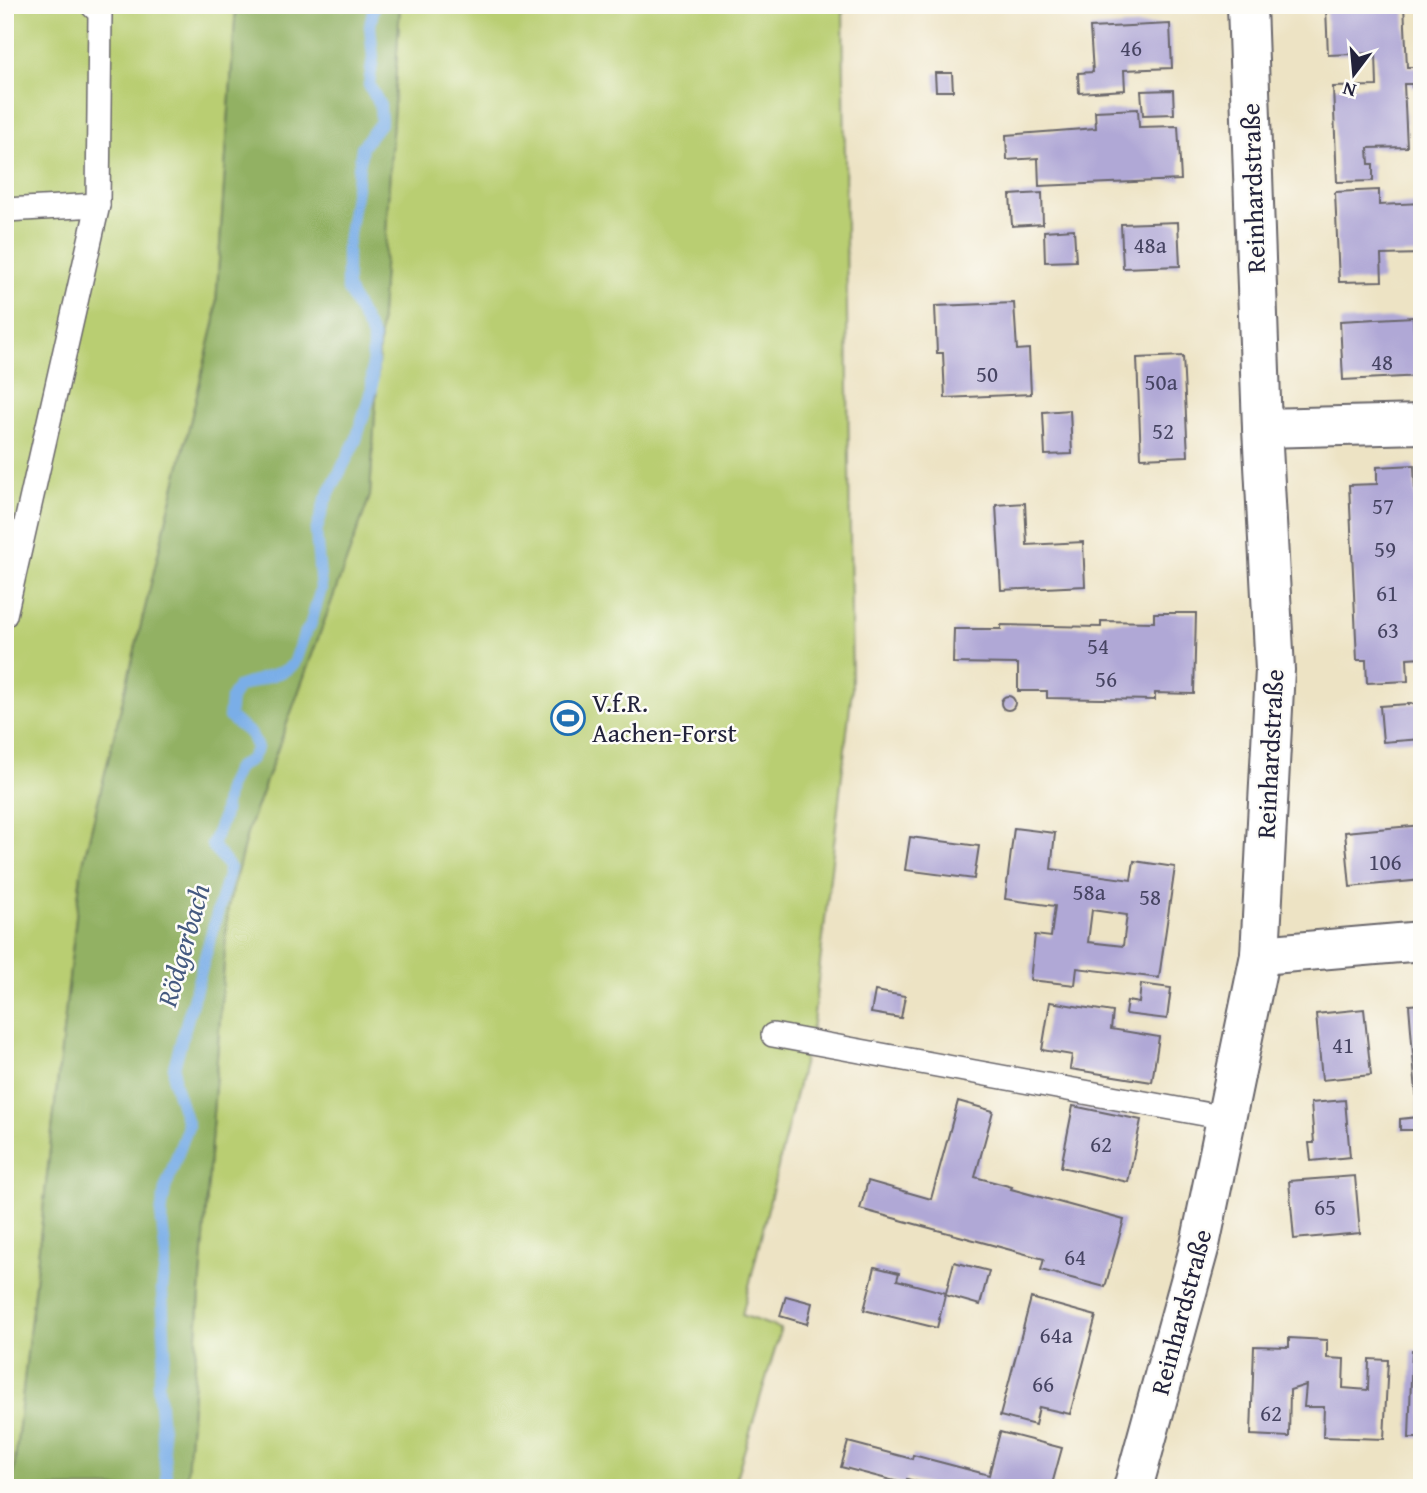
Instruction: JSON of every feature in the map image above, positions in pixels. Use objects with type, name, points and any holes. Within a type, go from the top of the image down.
[{"type":"street","name":"Reinhardstraße","points":[[1133,1488],[1200,1245],[1261,955],[1275,670],[1262,428],[1247,5]]},
{"type":"street","points":[[1262,428],[1422,424]]},
{"type":"street","points":[[1261,955],[1422,941]]},
{"type":"lane","points":[[5,615],[98,205],[100,13],[92,5]]},
{"type":"lane","points":[[5,210],[98,205]]},
{"type":"lane","points":[[773,1035],[1226,1118]]},
{"type":"green space","points":[[5,5],[236,5],[215,320],[81,872],[12,1488],[5,1488]]},
{"type":"green space","points":[[236,5],[400,5],[370,496],[248,830],[228,907],[186,1488],[12,1488],[81,872],[215,320]]},
{"type":"green space","name":"V.f.R. Aachen-Forst","points":[[400,5],[843,5],[852,689],[813,1023],[742,1315],[781,1329],[733,1488],[186,1488],[228,907],[248,830],[370,496]]},
{"type":"building","points":[[1330,5],[1404,5],[1407,67],[1422,67],[1422,87],[1404,84],[1407,147],[1368,148],[1369,164],[1373,164],[1373,181],[1337,182],[1333,87],[1377,86],[1376,53],[1328,55],[1326,8],[1331,7]]},
{"type":"building","points":[[1170,24],[1172,68],[1124,70],[1125,90],[1079,93],[1078,73],[1093,72],[1090,28]]},
{"type":"building","points":[[935,73],[952,73],[953,91],[936,91]]},
{"type":"building","points":[[1173,90],[1174,114],[1143,115],[1141,91]]},
{"type":"building","points":[[1138,109],[1139,127],[1178,126],[1181,180],[1039,186],[1038,158],[1007,160],[1006,135],[1096,128],[1095,111]]},
{"type":"building","points":[[1379,190],[1379,205],[1422,203],[1422,254],[1381,255],[1382,281],[1339,282],[1335,192]]},
{"type":"building","points":[[1042,193],[1043,224],[1012,226],[1010,195]]},
{"type":"building","points":[[1178,222],[1180,266],[1123,268],[1121,224]]},
{"type":"building","points":[[1074,229],[1076,261],[1045,262],[1044,231]]},
{"type":"building","points":[[1014,303],[1017,350],[1029,349],[1031,394],[945,398],[943,353],[937,353],[935,306]]},
{"type":"building","points":[[1413,317],[1415,348],[1422,348],[1422,376],[1343,380],[1340,321]]},
{"type":"building","points":[[1183,356],[1188,456],[1141,458],[1137,358]]},
{"type":"building","points":[[1070,410],[1072,454],[1045,455],[1043,412]]},
{"type":"building","points":[[1414,465],[1422,657],[1407,658],[1408,681],[1367,683],[1366,660],[1357,660],[1349,485],[1377,484],[1377,467]]},
{"type":"building","points":[[1025,503],[1027,545],[1083,542],[1085,586],[1001,590],[996,505]]},
{"type":"building","points":[[1154,613],[1196,613],[1194,694],[1155,693],[1155,700],[1047,698],[1047,691],[1018,691],[1018,664],[953,663],[954,629],[1001,629],[1001,625],[1101,627],[1101,621],[1154,622]]},
{"type":"building","points":[[1005,696],[1011,696],[1015,703],[1011,710],[1005,710],[1001,706],[1001,700]]},
{"type":"building","points":[[1422,703],[1422,739],[1383,742],[1380,706]]},
{"type":"building","points":[[1422,825],[1422,880],[1350,887],[1345,832]]},
{"type":"building","points":[[1014,828],[1055,833],[1051,869],[1131,880],[1134,861],[1175,867],[1159,978],[1077,968],[1075,985],[1030,980],[1035,935],[1051,937],[1055,906],[1005,899]],"holes":[[[1092,910],[1127,915],[1123,946],[1088,942]]]},
{"type":"building","points":[[910,837],[979,846],[974,879],[905,870]]},
{"type":"building","points":[[1141,984],[1171,988],[1167,1019],[1125,1014],[1127,1001],[1139,1003]]},
{"type":"building","points":[[875,991],[905,996],[901,1018],[871,1013]]},
{"type":"building","points":[[1050,1002],[1113,1012],[1111,1029],[1159,1037],[1152,1082],[1070,1069],[1072,1055],[1042,1050]]},
{"type":"building","points":[[1422,1004],[1420,1143],[1419,1130],[1400,1130],[1400,1119],[1418,1117],[1409,1005]]},
{"type":"building","points":[[1364,1009],[1371,1075],[1322,1080],[1316,1014]]},
{"type":"building","points":[[1345,1100],[1350,1157],[1311,1161],[1309,1143],[1314,1143],[1311,1103]]},
{"type":"building","points":[[958,1101],[993,1111],[975,1177],[1124,1220],[1105,1287],[1041,1270],[1044,1259],[860,1209],[868,1181],[931,1199]]},
{"type":"building","points":[[1073,1106],[1141,1120],[1128,1182],[1061,1167]]},
{"type":"building","points":[[1355,1176],[1360,1233],[1294,1239],[1289,1181]]},
{"type":"building","points":[[954,1262],[989,1271],[980,1305],[945,1295],[937,1328],[864,1310],[875,1267],[899,1273],[897,1280],[946,1293]]},
{"type":"building","points":[[786,1296],[812,1303],[807,1324],[780,1316]]},
{"type":"building","points":[[1031,1298],[1096,1316],[1070,1414],[1039,1407],[1035,1425],[1000,1416]]},
{"type":"building","points":[[1289,1338],[1327,1340],[1327,1358],[1344,1359],[1343,1388],[1368,1390],[1369,1359],[1388,1360],[1384,1439],[1323,1437],[1324,1407],[1304,1407],[1306,1385],[1290,1390],[1289,1437],[1251,1435],[1254,1346],[1289,1347]]},
{"type":"building","points":[[1412,1350],[1422,1350],[1422,1438],[1409,1438]]},
{"type":"building","points":[[1000,1432],[1062,1448],[1051,1488],[942,1488],[907,1479],[906,1484],[841,1467],[848,1442],[912,1459],[913,1455],[989,1475]]},
{"type":"waterway","name":"Rödgerbach","points":[[167,1488],[158,1383],[165,1351],[162,1289],[166,1258],[161,1214],[165,1189],[188,1126],[174,1082],[174,1067],[230,868],[212,845],[223,818],[228,787],[237,768],[251,759],[257,748],[251,734],[229,717],[231,699],[238,687],[284,671],[294,664],[310,626],[321,589],[316,532],[325,501],[356,440],[372,388],[373,337],[347,288],[347,249],[362,147],[381,122],[380,105],[369,85],[373,57],[370,26],[374,5]]},
{"type":"place","name":"V.f.R. Aachen-Forst","points":[[568,718]]}]
